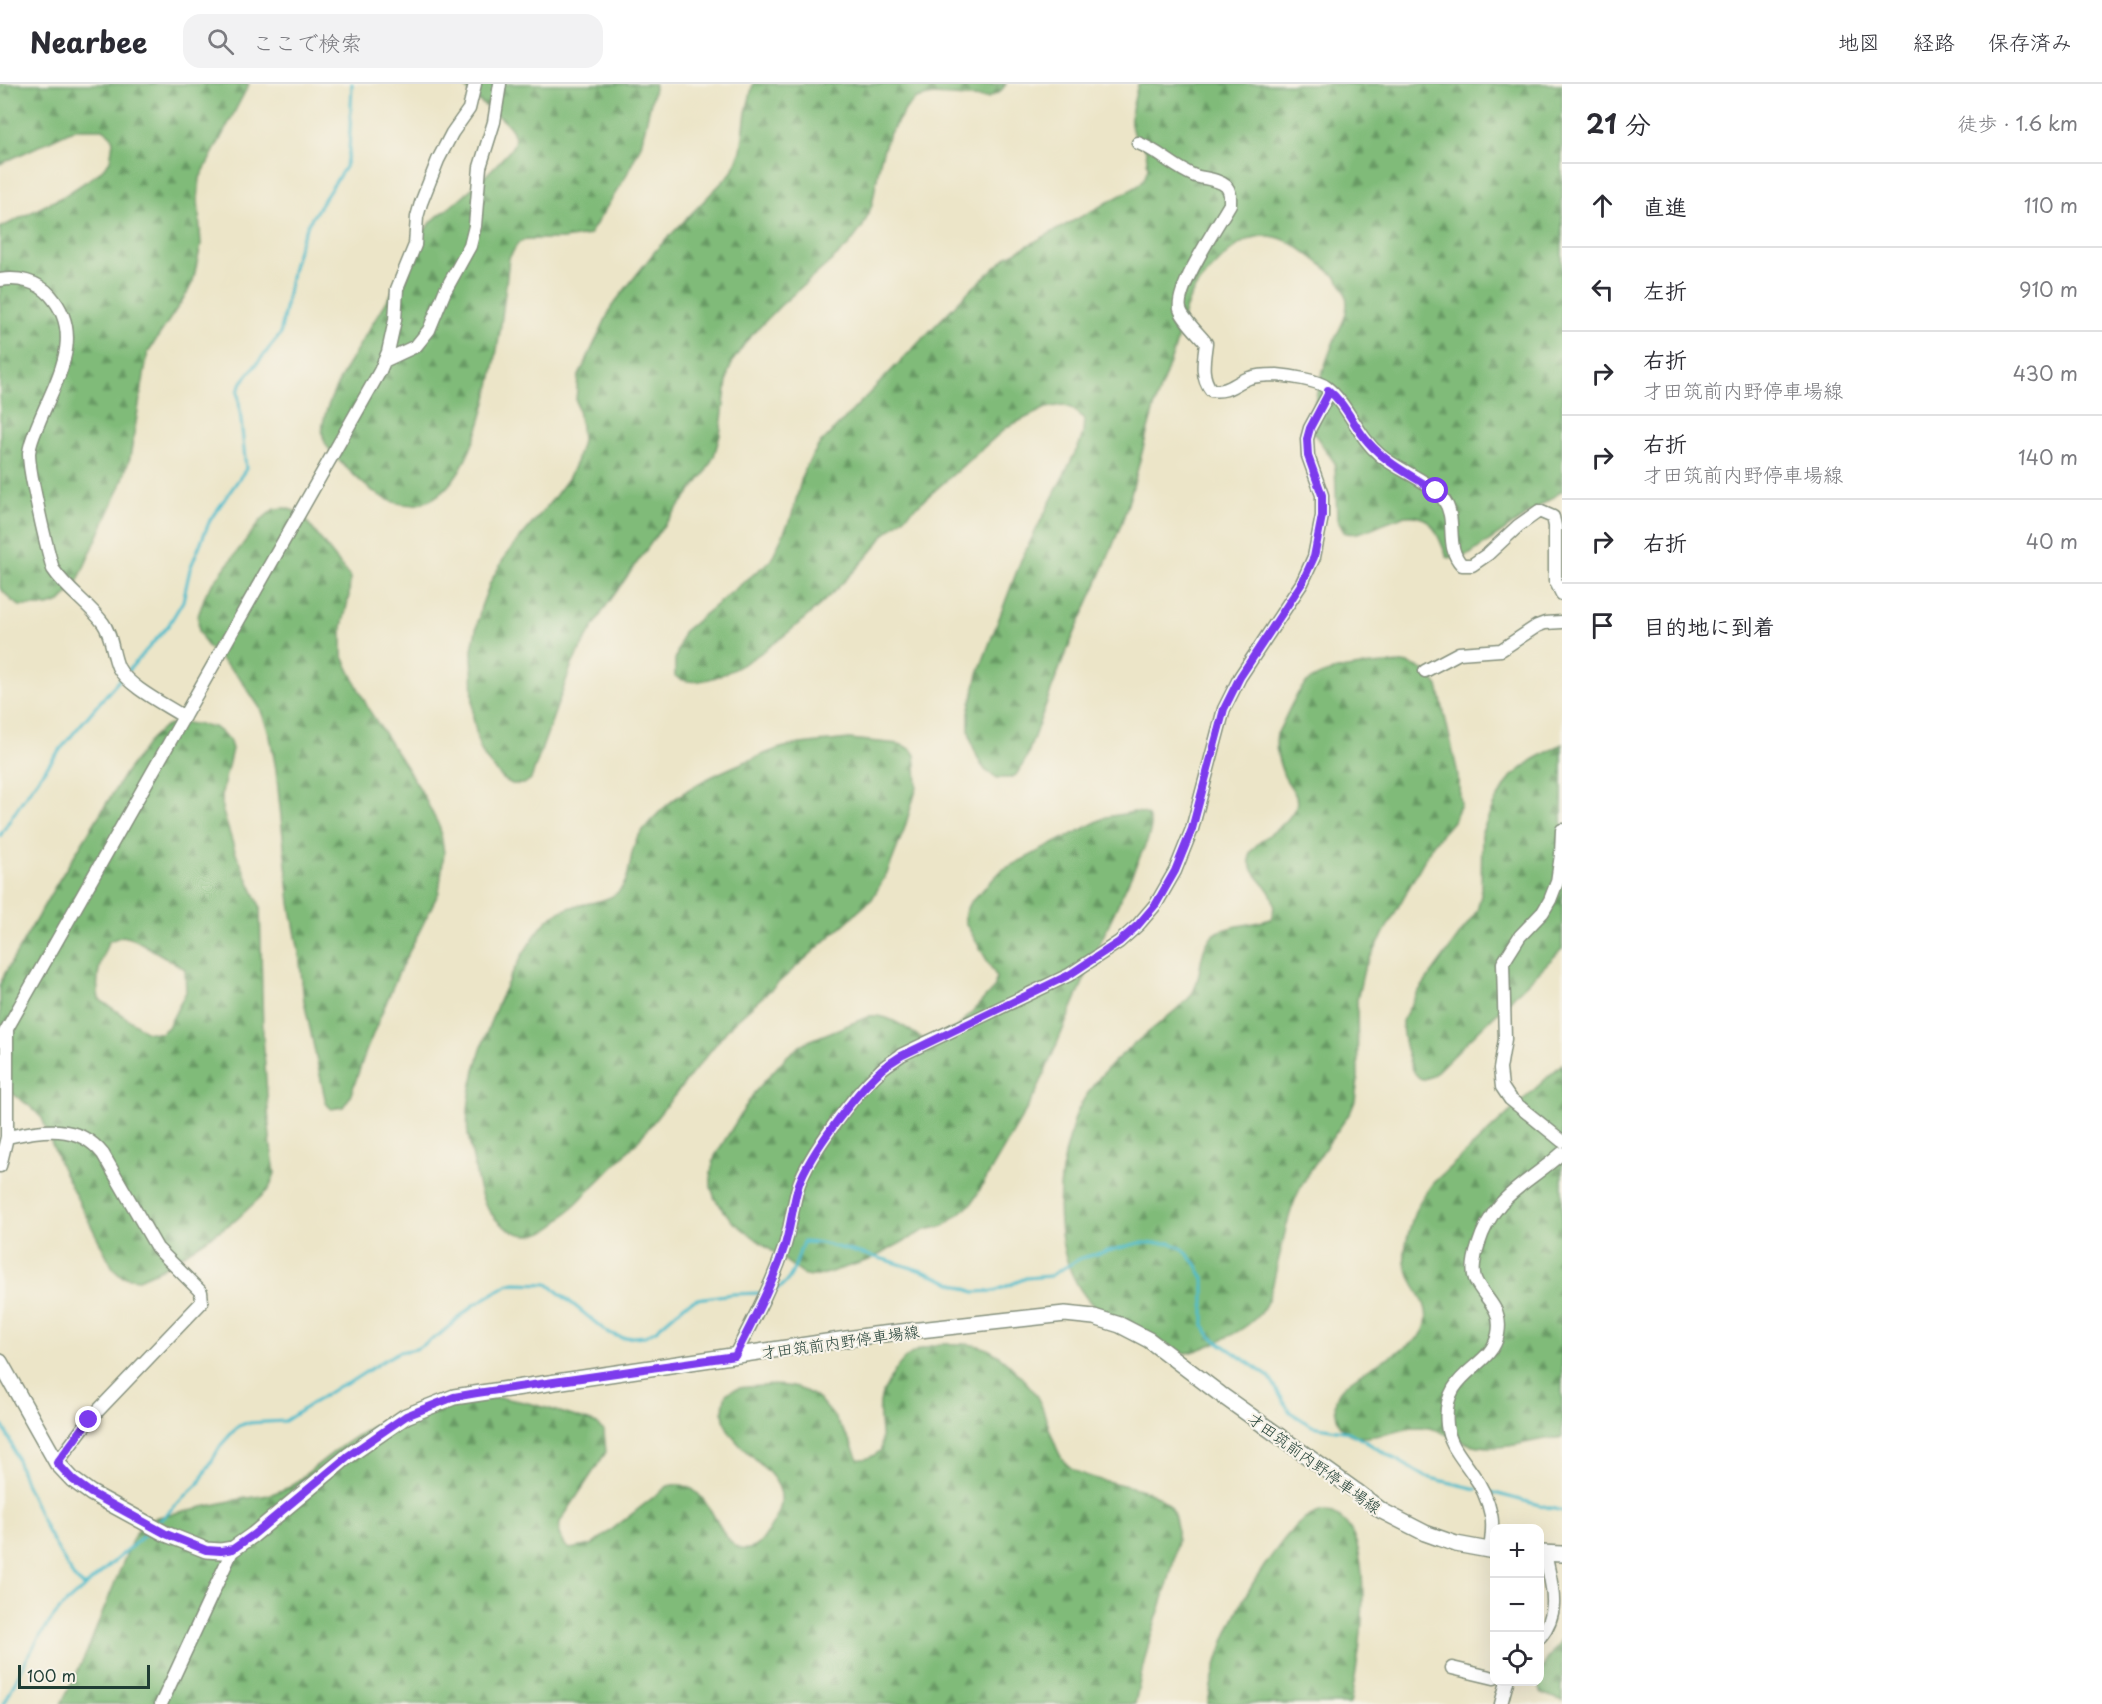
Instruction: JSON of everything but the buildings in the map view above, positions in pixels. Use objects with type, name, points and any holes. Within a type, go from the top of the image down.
[{"type":"main road","name":"才田筑前内野停車場線","points":[[233,1549],[348,1456],[406,1416],[454,1397],[873,1335],[1065,1314],[1094,1317],[1120,1325],[1149,1340],[1382,1511],[1425,1533],[1456,1544],[1490,1551]]},
{"type":"main road","points":[[0,1362],[57,1463],[73,1480],[91,1493],[166,1534],[206,1550],[233,1549]]},
{"type":"main road","points":[[1544,1553],[1562,1554]]},
{"type":"street","points":[[0,1041],[380,371],[395,320],[396,289],[415,245],[417,217],[421,202],[438,160],[452,133],[469,109],[475,84]]},
{"type":"street","points":[[384,361],[416,346],[429,330],[445,291],[470,246],[476,226],[480,167],[494,122],[500,84]]},
{"type":"street","points":[[1138,143],[1151,148],[1175,167],[1220,182],[1228,188],[1230,204],[1187,278],[1180,297],[1180,311],[1206,343],[1203,374],[1211,390],[1223,392],[1252,376],[1275,375],[1321,385],[1338,398],[1365,439],[1380,455],[1436,491],[1445,501],[1450,512],[1452,552],[1462,565],[1472,566],[1539,511],[1554,517],[1555,580],[1562,594]]},
{"type":"street","points":[[0,280],[16,279],[35,284],[48,292],[65,318],[68,338],[65,357],[29,450],[30,469],[53,569],[61,582],[106,626],[119,668],[131,682],[184,717]]},
{"type":"street","points":[[735,1356],[762,1303],[782,1254],[787,1240],[791,1211],[803,1174],[852,1102],[880,1071],[901,1056],[1069,975],[1119,942],[1156,904],[1175,871],[1192,829],[1224,709],[1240,677],[1302,583],[1314,557],[1322,516],[1322,495],[1308,456],[1307,439],[1328,390]]},
{"type":"street","points":[[1425,671],[1459,653],[1501,650],[1537,626],[1562,622]]},
{"type":"street","points":[[1562,831],[1557,882],[1550,900],[1543,912],[1520,936],[1503,963],[1505,1039],[1500,1069],[1502,1087],[1510,1099],[1562,1141]]},
{"type":"street","points":[[0,1166],[7,1137],[7,1029]]},
{"type":"street","points":[[7,1137],[44,1130],[60,1130],[95,1144],[157,1248],[201,1292],[203,1297],[202,1302],[89,1420],[57,1463]]},
{"type":"street","points":[[1492,1524],[1492,1516],[1481,1488],[1455,1450],[1447,1427],[1451,1393],[1464,1374],[1493,1348],[1498,1333],[1498,1312],[1475,1280],[1475,1256],[1489,1218],[1498,1204],[1562,1153]]},
{"type":"street","points":[[161,1704],[233,1549]]},
{"type":"street","points":[[1544,1561],[1554,1602],[1552,1616],[1544,1632]]},
{"type":"street","points":[[1452,1668],[1490,1677]]},
{"type":"street","points":[[1501,1704],[1506,1686]]},
{"type":"green space","points":[[0,84],[249,84],[200,178],[198,199],[201,245],[193,281],[148,352],[130,457],[121,485],[75,587],[60,602],[48,606],[20,606],[0,588],[0,228],[64,196],[99,173],[110,161],[113,142],[111,135],[103,129],[75,129],[0,164]]},
{"type":"green space","points":[[464,84],[655,84],[641,145],[625,178],[589,235],[563,239],[527,239],[518,243],[509,258],[496,358],[475,436],[460,469],[441,493],[417,504],[408,505],[382,497],[360,481],[336,457],[324,441],[324,421],[340,379],[402,276],[425,230],[434,219],[488,173],[513,146],[514,135],[510,127],[476,99]]},
{"type":"green space","points":[[753,84],[1006,84],[1000,92],[988,98],[932,95],[916,99],[907,107],[888,136],[880,161],[872,205],[863,226],[849,245],[780,306],[748,339],[734,359],[728,373],[720,435],[714,456],[705,473],[658,533],[604,609],[579,651],[571,667],[531,779],[524,784],[512,784],[503,779],[485,758],[479,746],[473,717],[472,649],[481,607],[490,583],[506,555],[553,499],[568,479],[576,462],[582,441],[576,400],[578,378],[612,306],[656,250],[731,173],[741,151]]},
{"type":"green space","points":[[1138,84],[1562,84],[1562,491],[1470,554],[1456,559],[1447,557],[1433,527],[1420,517],[1398,518],[1353,534],[1344,532],[1337,519],[1335,463],[1311,429],[1321,376],[1345,315],[1347,304],[1344,288],[1335,276],[1297,246],[1272,236],[1261,236],[1239,244],[1228,253],[1200,281],[1188,301],[1157,398],[1121,526],[1061,666],[1026,759],[1016,775],[1010,778],[997,778],[986,771],[980,763],[969,731],[969,712],[978,674],[1021,560],[1080,443],[1084,418],[1063,405],[1046,408],[1007,427],[884,535],[848,578],[820,605],[756,656],[724,674],[697,681],[675,676],[675,660],[683,632],[771,560],[792,515],[804,470],[819,445],[967,293],[1008,256],[1138,186],[1144,179],[1148,168],[1146,150],[1134,135],[1131,127]]},
{"type":"green space","points":[[286,508],[300,513],[350,577],[349,596],[342,627],[342,655],[369,710],[420,789],[440,828],[444,853],[439,892],[398,974],[366,1051],[350,1097],[343,1107],[331,1109],[326,1103],[304,1001],[270,736],[260,708],[240,678],[208,647],[199,632],[198,616],[206,593],[261,520],[274,509]]},
{"type":"green space","points":[[1402,663],[1414,665],[1423,670],[1438,686],[1457,770],[1461,804],[1453,821],[1433,844],[1364,969],[1357,1000],[1358,1080],[1355,1101],[1351,1111],[1306,1177],[1297,1196],[1290,1215],[1272,1289],[1266,1303],[1251,1322],[1228,1337],[1188,1353],[1176,1352],[1102,1313],[1082,1292],[1071,1272],[1060,1227],[1059,1203],[1065,1157],[1074,1120],[1088,1092],[1113,1063],[1187,1000],[1193,992],[1206,946],[1211,938],[1224,929],[1271,919],[1274,909],[1271,894],[1253,870],[1250,853],[1254,847],[1286,821],[1296,806],[1295,794],[1284,776],[1279,761],[1276,739],[1301,689],[1320,675],[1334,671]]},
{"type":"green space","points":[[180,722],[214,727],[229,739],[232,749],[222,792],[222,809],[235,851],[260,906],[263,1037],[270,1139],[275,1173],[269,1189],[236,1220],[161,1269],[139,1279],[123,1277],[113,1268],[61,1167],[42,1118],[0,1084],[0,985],[56,885],[126,772],[151,739],[164,727]],"holes":[[[123,936],[136,940],[185,969],[186,992],[168,1027],[161,1033],[147,1032],[99,999],[99,970],[109,941]]]},
{"type":"green space","points":[[849,739],[899,744],[911,749],[915,755],[917,787],[888,871],[872,899],[732,1024],[637,1142],[555,1225],[546,1231],[529,1235],[520,1234],[504,1226],[490,1212],[480,1192],[468,1134],[468,1110],[472,1083],[490,1024],[502,994],[530,943],[553,916],[572,907],[611,897],[618,892],[629,872],[633,848],[640,834],[663,809],[688,790],[716,774],[777,749],[797,744]]},
{"type":"green space","points":[[1562,744],[1562,949],[1432,1076],[1423,1079],[1418,1077],[1410,1063],[1402,1021],[1419,991],[1477,911],[1481,895],[1482,832],[1495,802],[1511,777],[1533,760]]},
{"type":"green space","points":[[1134,812],[1148,816],[1151,827],[1148,839],[1095,954],[1036,1093],[972,1203],[944,1226],[925,1230],[869,1260],[818,1276],[803,1274],[732,1221],[715,1199],[711,1187],[711,1172],[715,1156],[754,1093],[787,1056],[804,1043],[870,1016],[891,1020],[923,1039],[957,1028],[995,987],[996,976],[965,922],[965,913],[969,904],[1002,870],[1106,817]]},
{"type":"green space","points":[[1562,1064],[1562,1438],[1491,1447],[1467,1443],[1427,1427],[1374,1436],[1351,1435],[1342,1428],[1336,1414],[1336,1400],[1340,1391],[1359,1375],[1419,1337],[1427,1321],[1424,1303],[1407,1271],[1405,1262],[1411,1225],[1420,1202],[1433,1183]]},
{"type":"green space","points":[[940,1344],[983,1347],[1008,1363],[1037,1396],[1058,1450],[1070,1467],[1097,1479],[1144,1490],[1158,1496],[1168,1505],[1175,1518],[1176,1547],[1168,1582],[1148,1646],[1135,1704],[61,1704],[85,1656],[133,1538],[141,1525],[157,1517],[269,1495],[290,1487],[349,1441],[399,1414],[442,1402],[499,1398],[533,1404],[592,1422],[604,1432],[606,1452],[560,1522],[559,1534],[565,1545],[570,1549],[592,1545],[668,1486],[684,1486],[697,1493],[732,1544],[742,1549],[755,1547],[760,1543],[772,1525],[781,1504],[779,1488],[770,1473],[742,1447],[730,1432],[723,1415],[726,1394],[739,1388],[778,1385],[804,1390],[814,1396],[831,1413],[849,1440],[858,1459],[867,1458],[881,1450],[881,1396],[894,1372],[915,1351]]},
{"type":"green space","points":[[1320,1512],[1341,1519],[1354,1537],[1361,1562],[1363,1593],[1361,1626],[1350,1704],[1208,1704],[1217,1661],[1224,1641],[1254,1582],[1292,1530],[1308,1517]]},
{"type":"green space","points":[[1562,1639],[1562,1701],[1541,1693],[1539,1686],[1544,1686],[1544,1665]]},
{"type":"waterway","points":[[126,673],[168,626],[183,601],[190,569],[210,520],[246,469],[238,391],[242,382],[280,335],[300,243],[308,224],[345,167],[349,152],[352,84]]},
{"type":"waterway","points":[[0,836],[42,774],[121,678]]},
{"type":"waterway","points":[[771,1291],[784,1284],[793,1272],[803,1242],[821,1243],[890,1261],[974,1292],[995,1291],[1026,1278],[1050,1276],[1081,1258],[1139,1243],[1171,1243],[1183,1249],[1196,1264],[1204,1279],[1204,1325],[1210,1336],[1269,1377],[1290,1412],[1312,1426],[1349,1432],[1426,1477],[1477,1489]]},
{"type":"waterway","points":[[156,1524],[199,1483],[221,1445],[238,1426],[247,1423],[285,1421],[386,1359],[399,1352],[416,1349],[439,1335],[474,1305],[507,1285],[515,1283],[548,1284],[607,1332],[622,1338],[645,1336],[656,1330],[686,1304],[697,1299],[762,1293]]},
{"type":"waterway","points":[[0,1421],[47,1531],[74,1578],[85,1587]]},
{"type":"waterway","points":[[1487,1491],[1562,1511]]},
{"type":"waterway","points":[[4,1704],[45,1628],[63,1606],[149,1531]]},
{"type":"route","points":[[89,1420],[57,1463],[73,1480],[91,1493],[166,1534],[206,1550],[221,1551],[233,1549],[253,1535],[348,1456],[406,1416],[454,1397],[735,1356],[762,1303],[782,1254],[787,1240],[791,1211],[803,1174],[852,1102],[880,1071],[901,1056],[1069,975],[1119,942],[1156,904],[1175,871],[1192,829],[1224,709],[1264,638],[1302,583],[1314,557],[1322,516],[1322,495],[1308,456],[1307,439],[1328,390],[1338,398],[1365,439],[1380,455],[1436,491]]}]
